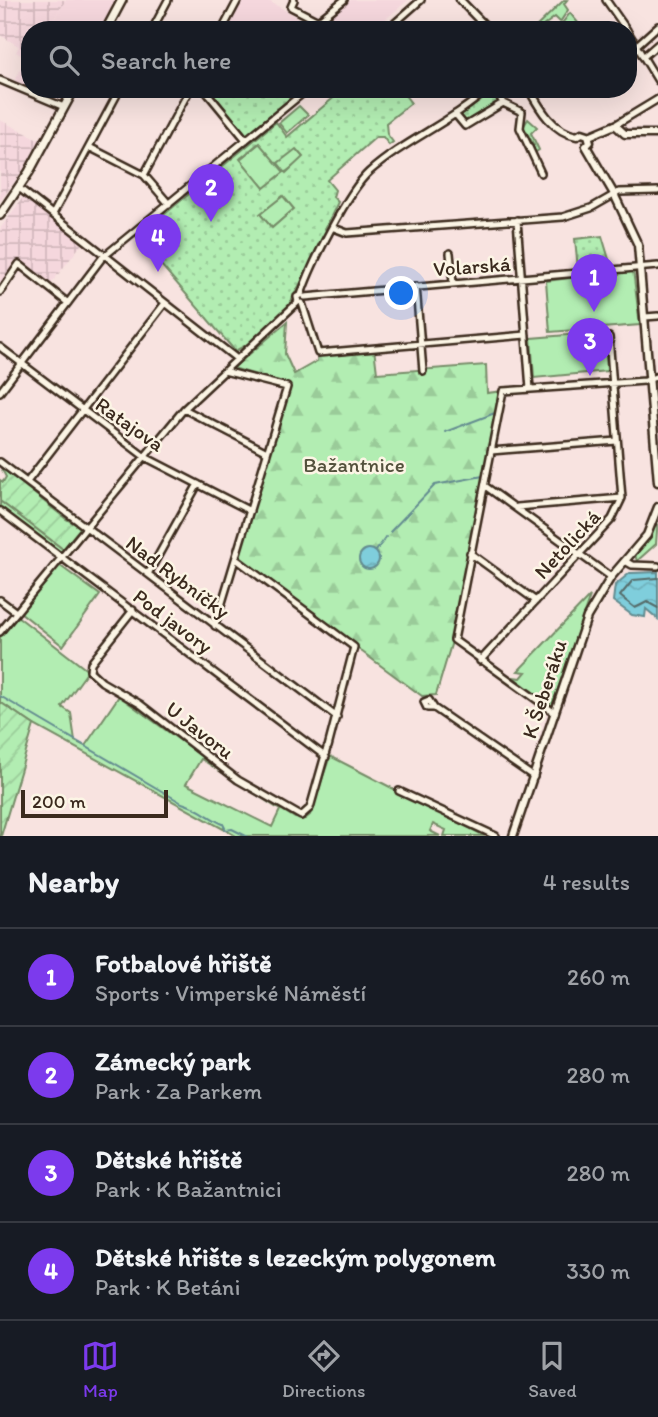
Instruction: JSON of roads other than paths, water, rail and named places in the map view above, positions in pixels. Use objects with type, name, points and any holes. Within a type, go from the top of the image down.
[{"type":"main road","points":[[111,21],[122,0]]},
{"type":"main road","points":[[0,215],[19,188],[69,98]]},
{"type":"street","points":[[157,21],[168,0]]},
{"type":"street","points":[[227,21],[238,0]]},
{"type":"street","points":[[295,0],[291,7],[316,21],[344,0]]},
{"type":"street","points":[[398,21],[422,0]]},
{"type":"street","points":[[460,0],[480,21]]},
{"type":"street","points":[[618,0],[608,3],[620,21]]},
{"type":"street","points":[[658,26],[637,46],[658,81]]},
{"type":"street","points":[[643,57],[658,44]]},
{"type":"street","points":[[1,83],[21,91]]},
{"type":"street","points":[[40,98],[64,107]]},
{"type":"street","points":[[53,214],[115,98]]},
{"type":"street","points":[[145,175],[185,98]]},
{"type":"street","points":[[211,98],[246,140]]},
{"type":"street","points":[[0,392],[106,256],[297,98]]},
{"type":"street","points":[[0,632],[184,409],[302,299],[334,228],[363,177],[476,98]]},
{"type":"street","points":[[500,98],[503,103],[522,112],[520,128],[541,173]]},
{"type":"street","points":[[534,98],[542,111],[564,132],[577,136],[583,133],[589,136],[615,125],[658,99]]},
{"type":"street","points":[[455,114],[465,126],[503,103]]},
{"type":"street","points":[[615,125],[625,134],[658,134]]},
{"type":"street","points":[[577,136],[578,145],[586,146]]},
{"type":"street","points":[[586,146],[590,142],[589,136]]},
{"type":"street","points":[[89,146],[145,175],[169,204]]},
{"type":"street","points":[[586,146],[634,235],[641,266],[658,482]]},
{"type":"street","points":[[19,188],[237,359]]},
{"type":"street","points":[[334,228],[347,233],[563,217],[590,209],[614,194],[658,191]]},
{"type":"street","points":[[517,220],[530,389]]},
{"type":"street","points":[[450,253],[453,283]]},
{"type":"street","points":[[0,292],[19,264],[68,303]]},
{"type":"street","name":"Volarská","points":[[302,299],[416,286],[658,266]]},
{"type":"street","points":[[416,286],[423,371]]},
{"type":"street","points":[[302,299],[318,353],[526,335]]},
{"type":"street","points":[[27,482],[165,303]]},
{"type":"street","points":[[645,317],[658,316]]},
{"type":"street","name":"Netolická","points":[[480,661],[612,519],[622,498],[609,337]]},
{"type":"street","name":"Ratajova","points":[[0,347],[145,457],[250,511]]},
{"type":"street","points":[[215,626],[287,387],[224,371]]},
{"type":"street","points":[[555,713],[455,643],[470,553],[503,391],[613,383],[658,376]]},
{"type":"street","points":[[184,409],[267,452]]},
{"type":"street","points":[[491,451],[617,441]]},
{"type":"street","name":"Nad Rybníčky","points":[[0,462],[337,717]]},
{"type":"street","points":[[148,574],[198,484]]},
{"type":"street","points":[[485,486],[611,577]]},
{"type":"street","points":[[516,507],[622,498]]},
{"type":"street","name":"K Šeberáku","points":[[513,836],[587,617],[611,577],[647,535],[658,507]]},
{"type":"street","name":"Pod javory","points":[[0,511],[326,757]]},
{"type":"street","points":[[470,553],[536,601]]},
{"type":"street","points":[[236,559],[354,647],[326,757]]},
{"type":"street","points":[[625,561],[632,565],[656,565]]},
{"type":"street","points":[[0,600],[16,612]]},
{"type":"street","name":"U Javoru","points":[[133,610],[91,663],[90,671],[94,677],[140,704],[238,780],[295,815],[301,816],[309,811],[326,757]]},
{"type":"street","points":[[434,708],[534,777]]},
{"type":"street","points":[[399,791],[496,836]]},
{"type":"water","points":[[369,549],[376,552],[379,559],[376,566],[369,569],[362,566],[359,559],[362,552]]},
{"type":"water","points":[[658,572],[658,619],[646,609],[645,617],[632,615],[613,601],[615,585],[630,573]]},
{"type":"waterway","points":[[483,475],[498,401]]},
{"type":"waterway","points":[[445,432],[495,413]]},
{"type":"waterway","points":[[390,532],[435,485],[483,476]]},
{"type":"waterway","points":[[376,551],[386,537]]},
{"type":"waterway","points":[[0,696],[182,803],[223,824],[226,830],[232,829],[246,836]]},
{"type":"place","name":"Zámecký park","points":[[211,222]]},
{"type":"place","name":"Dětské hřište s lezeckým polygonem","points":[[158,272]]},
{"type":"place","name":"Fotbalové hřiště","points":[[594,312]]},
{"type":"place","name":"Dětské hřiště","points":[[590,376]]},
{"type":"park label","name":"Bažantnice","points":[[354,464]]}]
